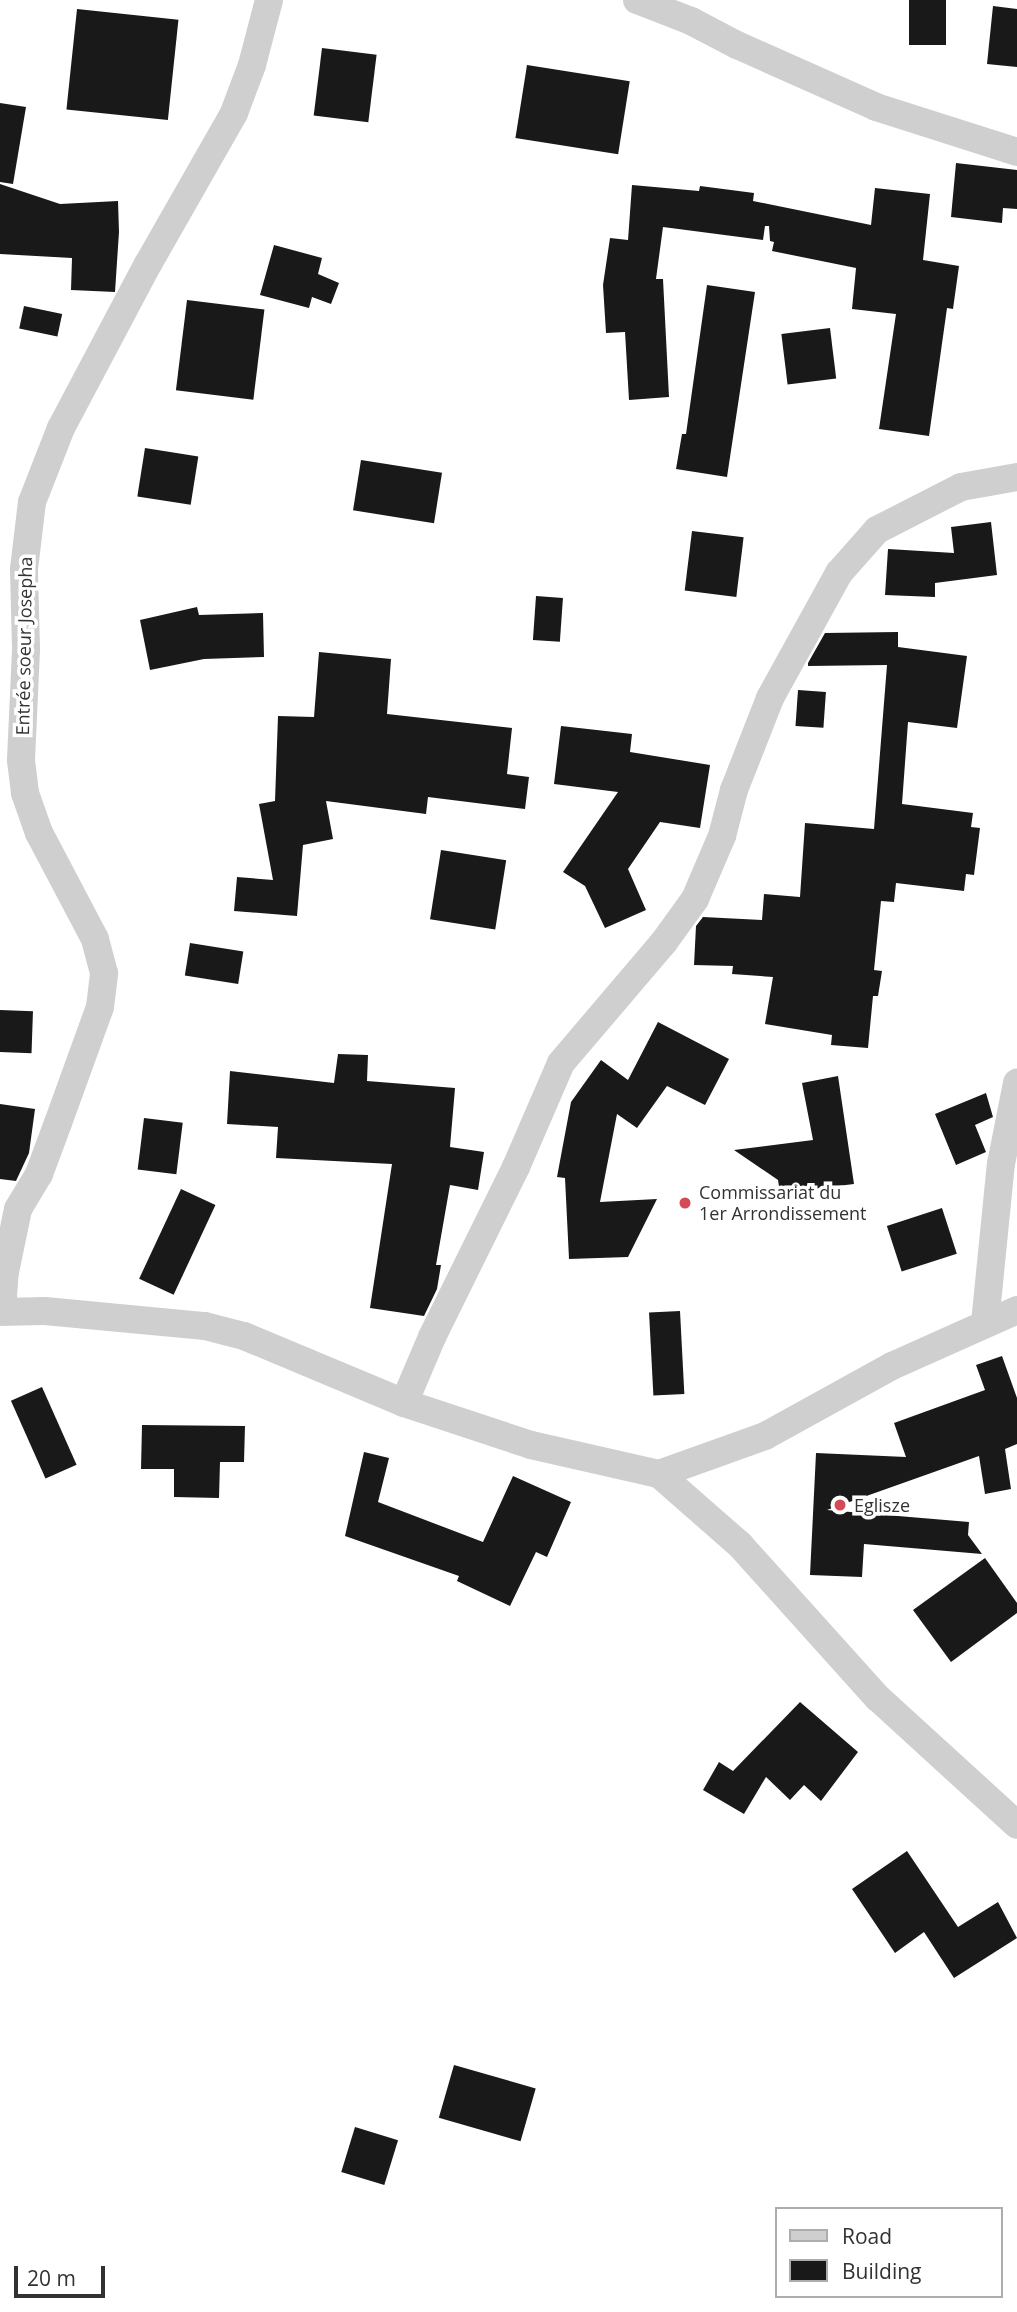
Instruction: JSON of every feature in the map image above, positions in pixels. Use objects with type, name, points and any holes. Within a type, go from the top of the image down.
[{"type":"street","name":"Entrée soeur Josepha","points":[[1,1311],[5,1272],[18,1209],[39,1174],[58,1123],[100,1007],[104,973],[95,939],[39,834],[25,793],[21,760],[26,648],[24,569],[32,502],[61,428],[148,264],[234,113],[253,65],[269,0]]},
{"type":"street","points":[[637,0],[691,21],[737,45],[876,107],[1017,152]]},
{"type":"street","points":[[404,1404],[432,1337],[516,1167],[561,1063],[664,942],[695,899],[722,836],[734,790],[770,698],[839,573],[877,530],[961,487],[1017,477]]},
{"type":"street","points":[[985,1323],[1001,1164],[1017,1083]]},
{"type":"street","points":[[659,1474],[765,1436],[892,1366],[1017,1310]]},
{"type":"street","points":[[1,1311],[45,1311],[205,1326],[244,1336],[404,1404],[531,1445],[659,1474],[740,1545],[878,1698],[1017,1825]]},
{"type":"building","points":[[909,0],[946,0],[946,45],[909,45]]},
{"type":"building","points":[[993,6],[1017,9],[1017,67],[987,64]]},
{"type":"building","points":[[77,9],[178,20],[168,120],[66,109]]},
{"type":"building","points":[[322,48],[377,55],[368,122],[314,115]]},
{"type":"building","points":[[527,65],[630,81],[618,154],[515,138]]},
{"type":"building","points":[[0,103],[26,107],[13,184],[0,182]]},
{"type":"building","points":[[956,163],[1017,170],[1017,209],[1003,208],[1002,223],[951,217]]},
{"type":"building","points":[[0,184],[60,204],[118,201],[115,292],[71,290],[72,258],[0,254]]},
{"type":"building","points":[[632,185],[699,191],[700,186],[754,193],[753,201],[871,225],[875,188],[930,194],[923,260],[959,266],[953,309],[947,308],[929,436],[879,429],[896,314],[852,309],[856,268],[772,251],[774,242],[770,241],[769,226],[765,226],[763,240],[663,227],[656,279],[663,279],[669,397],[629,400],[625,332],[606,333],[603,285],[610,238],[628,240]]},
{"type":"building","points":[[274,245],[322,258],[318,274],[339,283],[331,304],[312,297],[309,308],[260,295]]},
{"type":"building","points":[[707,285],[755,292],[727,477],[676,469],[682,434],[686,434]]},
{"type":"building","points":[[187,300],[264,310],[253,400],[176,390]]},
{"type":"building","points":[[24,306],[62,314],[57,337],[19,328]]},
{"type":"building","points":[[830,328],[836,379],[788,385],[781,334]]},
{"type":"building","points":[[145,448],[198,456],[191,505],[137,496]]},
{"type":"building","points":[[361,460],[442,473],[434,523],[353,510]]},
{"type":"building","points":[[991,522],[997,575],[935,583],[935,597],[885,595],[888,549],[954,553],[951,527]]},
{"type":"building","points":[[692,531],[744,537],[736,597],[685,591]]},
{"type":"building","points":[[536,596],[563,598],[560,642],[533,640]]},
{"type":"building","points":[[197,607],[199,615],[263,613],[264,657],[204,659],[150,670],[140,620]]},
{"type":"building","points":[[898,632],[898,647],[967,656],[957,728],[908,722],[902,804],[973,813],[971,827],[980,828],[974,875],[966,874],[964,891],[896,883],[894,902],[881,901],[874,970],[882,971],[878,996],[873,996],[868,1048],[831,1045],[832,1035],[765,1024],[773,977],[732,974],[733,966],[694,965],[696,926],[703,917],[762,920],[764,894],[800,897],[805,823],[874,829],[887,665],[808,666],[808,663],[825,633]]},
{"type":"building","points":[[319,652],[391,659],[387,714],[512,728],[507,774],[529,777],[525,809],[428,797],[426,814],[326,801],[333,839],[303,845],[297,916],[234,911],[237,877],[273,880],[259,804],[275,801],[278,716],[314,717]]},
{"type":"building","points":[[798,690],[826,692],[823,728],[795,726]]},
{"type":"building","points":[[561,726],[632,734],[630,752],[710,765],[700,828],[660,822],[628,869],[646,910],[605,928],[585,886],[563,872],[618,792],[554,784]]},
{"type":"building","points":[[441,850],[506,860],[495,929],[430,919]]},
{"type":"building","points":[[190,943],[243,951],[238,984],[185,976]]},
{"type":"building","points":[[0,1010],[33,1011],[32,1053],[0,1052]]},
{"type":"building","points":[[658,1022],[729,1059],[705,1105],[667,1086],[637,1128],[617,1114],[600,1202],[657,1199],[628,1257],[569,1259],[565,1178],[557,1177],[571,1102],[601,1060],[628,1080]]},
{"type":"building","points":[[338,1054],[368,1055],[367,1081],[455,1088],[450,1147],[484,1152],[478,1190],[450,1185],[436,1265],[441,1265],[437,1289],[424,1316],[370,1308],[392,1164],[276,1158],[278,1127],[227,1124],[230,1071],[334,1083]]},
{"type":"building","points":[[838,1076],[854,1184],[780,1193],[778,1180],[734,1150],[813,1140],[802,1083]]},
{"type":"building","points":[[986,1093],[993,1117],[975,1125],[986,1152],[956,1165],[935,1114]]},
{"type":"building","points":[[0,1104],[35,1109],[29,1153],[16,1181],[0,1179]]},
{"type":"building","points":[[144,1118],[183,1123],[176,1174],[138,1170]]},
{"type":"building","points":[[181,1189],[215,1205],[174,1295],[139,1279]]},
{"type":"building","points":[[942,1208],[957,1254],[902,1272],[887,1226]]},
{"type":"building","points":[[680,1311],[684,1394],[653,1396],[649,1313]]},
{"type":"building","points":[[1002,1356],[1017,1398],[1017,1444],[1005,1449],[1011,1489],[985,1494],[979,1456],[827,1510],[969,1522],[968,1535],[982,1554],[864,1544],[862,1577],[810,1575],[816,1453],[906,1457],[894,1423],[985,1390],[976,1365]]},
{"type":"building","points":[[42,1387],[77,1465],[46,1478],[11,1401]]},
{"type":"building","points":[[142,1425],[245,1426],[244,1462],[220,1462],[219,1498],[174,1497],[174,1469],[141,1469]]},
{"type":"building","points":[[364,1452],[389,1458],[378,1502],[483,1542],[513,1476],[571,1502],[547,1557],[536,1552],[510,1606],[457,1581],[459,1576],[345,1536]]},
{"type":"building","points":[[985,1558],[1017,1603],[1017,1613],[951,1662],[913,1610]]},
{"type":"building","points":[[800,1702],[858,1752],[821,1801],[804,1785],[790,1800],[766,1777],[744,1814],[703,1790],[719,1762],[733,1771]]},
{"type":"building","points":[[907,1851],[958,1927],[998,1902],[1017,1938],[954,1978],[924,1932],[895,1953],[852,1889]]},
{"type":"building","points":[[454,2065],[536,2088],[521,2141],[439,2118]]},
{"type":"building","points":[[355,2127],[398,2140],[384,2185],[341,2172]]},
{"type":"place","name":"Commissariat du 1er Arrondissement","points":[[685,1203]]},
{"type":"place","name":"Eglisze","points":[[840,1505]]}]
